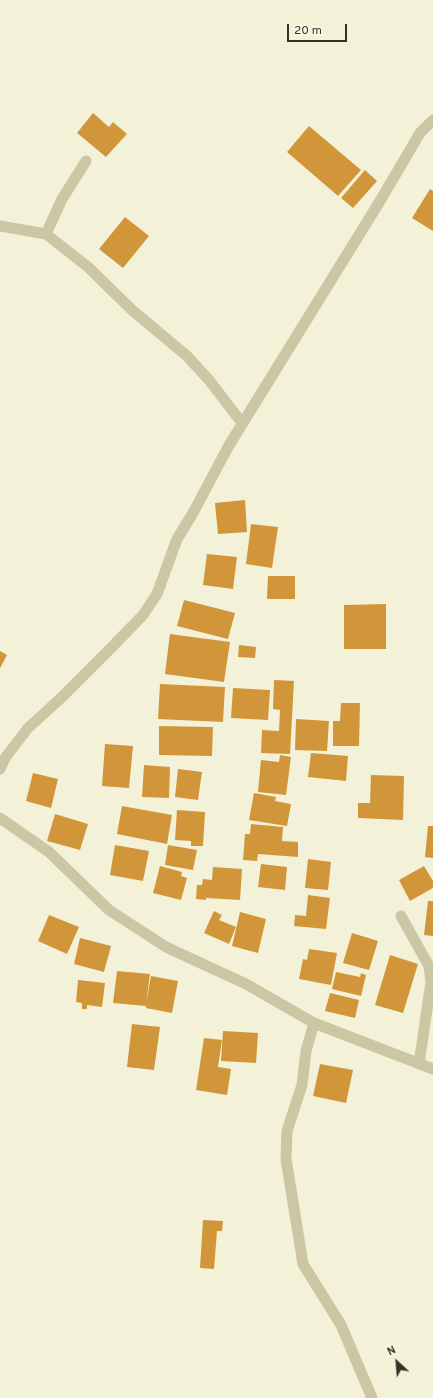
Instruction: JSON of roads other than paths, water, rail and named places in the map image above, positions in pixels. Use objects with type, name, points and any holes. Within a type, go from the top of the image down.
[{"type":"street","points":[[0,769],[5,758],[28,728],[60,699],[146,610],[157,594],[177,539],[194,513],[242,423],[380,202],[420,133],[433,120]]},
{"type":"street","points":[[46,234],[62,199],[86,161]]},
{"type":"street","points":[[0,226],[46,234],[88,267],[132,310],[187,356],[209,380],[242,423]]},
{"type":"street","points":[[0,818],[49,852],[109,910],[159,943],[246,984],[314,1023],[433,1069]]},
{"type":"street","points":[[401,916],[429,966],[431,982],[419,1064]]},
{"type":"street","points":[[314,1023],[306,1051],[302,1085],[287,1131],[286,1159],[303,1264],[341,1325],[372,1398]]}]
